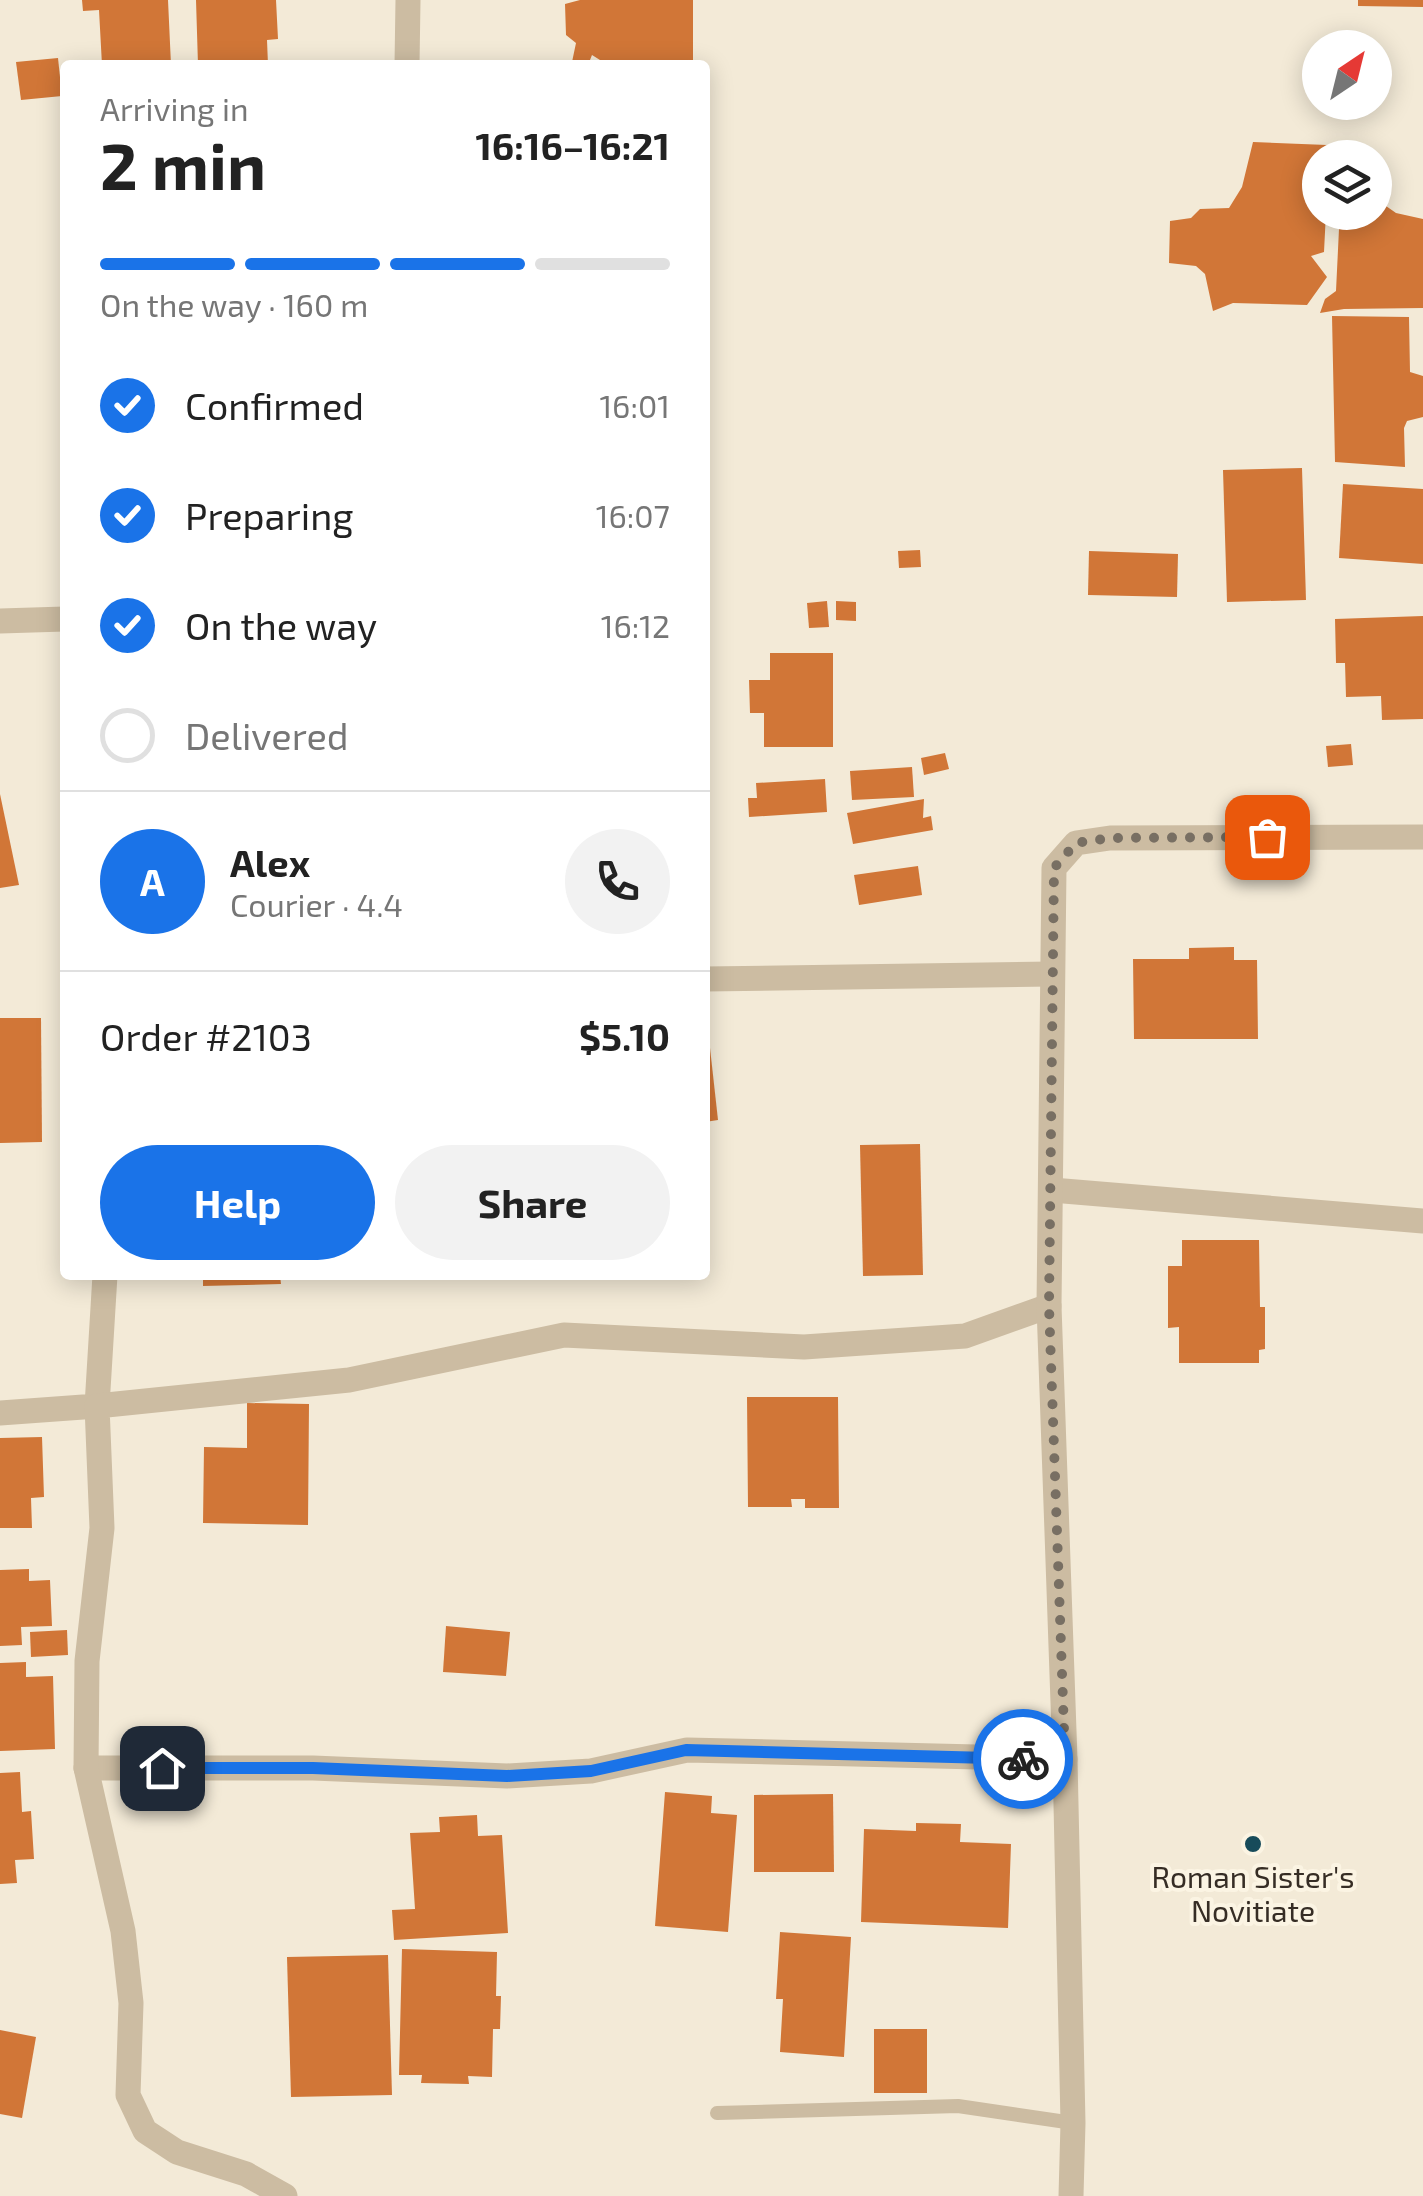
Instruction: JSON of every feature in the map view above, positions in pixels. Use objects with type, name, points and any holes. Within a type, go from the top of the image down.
[{"type":"street","points":[[408,0],[408,60]]},
{"type":"street","points":[[0,621],[60,619]]},
{"type":"street","points":[[1071,2196],[1065,1758],[1049,1306],[1054,868],[1076,843],[1110,838],[1423,837]]},
{"type":"street","points":[[710,979],[1051,974]]},
{"type":"street","points":[[1052,1190],[1423,1221]]},
{"type":"street","points":[[105,1280],[97,1406],[102,1528],[88,1661],[86,1768],[123,1930],[131,2004],[128,2094],[145,2131],[177,2152],[246,2174],[284,2196]]},
{"type":"street","points":[[0,1413],[348,1380],[564,1334],[804,1346],[965,1336],[1049,1306]]},
{"type":"street","points":[[86,1768],[313,1768],[507,1776],[591,1771],[686,1750],[1065,1758]]},
{"type":"lane","points":[[717,2114],[958,2106],[1073,2123]]},
{"type":"building","points":[[82,0],[168,0],[171,60],[102,60],[99,10],[83,11]]},
{"type":"building","points":[[196,0],[276,0],[278,39],[267,40],[268,60],[198,60]]},
{"type":"building","points":[[580,0],[693,0],[693,60],[600,60],[592,55],[590,60],[572,60],[576,43],[566,35],[565,4]]},
{"type":"building","points":[[1358,0],[1423,0],[1423,7],[1358,6]]},
{"type":"building","points":[[58,58],[60,96],[21,100],[16,62]]},
{"type":"building","points":[[1253,142],[1302,144],[1302,230],[1325,230],[1324,252],[1311,256],[1327,277],[1307,305],[1233,303],[1213,311],[1205,274],[1196,266],[1169,263],[1170,221],[1191,218],[1200,209],[1229,208],[1242,187]]},
{"type":"building","points":[[1392,210],[1423,219],[1423,308],[1320,313],[1325,299],[1336,291],[1339,230],[1392,230]]},
{"type":"building","points":[[1332,316],[1409,317],[1410,372],[1423,376],[1423,417],[1407,421],[1404,428],[1405,467],[1335,462]]},
{"type":"building","points":[[1302,468],[1306,600],[1227,602],[1223,470]]},
{"type":"building","points":[[1343,484],[1423,489],[1423,564],[1339,558]]},
{"type":"building","points":[[920,550],[921,567],[899,568],[898,551]]},
{"type":"building","points":[[1089,551],[1178,554],[1177,597],[1088,595]]},
{"type":"building","points":[[827,601],[829,627],[809,628],[807,603]]},
{"type":"building","points":[[836,601],[856,602],[856,621],[836,620]]},
{"type":"building","points":[[1423,616],[1423,719],[1382,720],[1381,696],[1346,697],[1345,663],[1336,663],[1335,619]]},
{"type":"building","points":[[770,653],[833,653],[833,747],[764,747],[764,713],[750,713],[749,680],[770,680]]},
{"type":"building","points":[[1351,744],[1353,765],[1328,767],[1326,746]]},
{"type":"building","points":[[945,753],[949,769],[924,775],[921,758]]},
{"type":"building","points":[[912,767],[914,797],[852,800],[850,771]]},
{"type":"building","points":[[825,779],[827,812],[749,817],[748,798],[757,798],[756,783]]},
{"type":"building","points":[[0,794],[19,885],[0,888]]},
{"type":"building","points":[[924,799],[923,818],[931,816],[933,830],[853,844],[847,813]]},
{"type":"building","points":[[918,866],[922,895],[859,905],[854,875]]},
{"type":"building","points":[[1234,947],[1234,960],[1257,960],[1258,1039],[1134,1039],[1133,959],[1189,959],[1189,948]]},
{"type":"building","points":[[0,1018],[41,1018],[42,1142],[0,1143]]},
{"type":"building","points":[[710,1048],[718,1120],[710,1121]]},
{"type":"building","points":[[920,1144],[923,1275],[863,1276],[860,1145]]},
{"type":"building","points":[[1182,1240],[1259,1240],[1265,1349],[1259,1350],[1259,1363],[1179,1363],[1179,1327],[1168,1328],[1168,1266],[1182,1266]]},
{"type":"building","points":[[203,1280],[281,1280],[281,1284],[203,1286]]},
{"type":"building","points":[[747,1397],[838,1397],[839,1508],[805,1508],[805,1499],[791,1499],[792,1507],[748,1507]]},
{"type":"building","points":[[247,1403],[309,1404],[308,1525],[203,1523],[204,1447],[247,1448]]},
{"type":"building","points":[[42,1437],[44,1497],[31,1498],[32,1528],[0,1528],[0,1438]]},
{"type":"building","points":[[29,1569],[29,1581],[50,1580],[52,1626],[21,1627],[22,1645],[0,1646],[0,1570]]},
{"type":"building","points":[[446,1626],[510,1632],[506,1676],[443,1672]]},
{"type":"building","points":[[67,1630],[68,1655],[31,1657],[30,1632]]},
{"type":"building","points":[[26,1662],[26,1677],[53,1676],[55,1749],[0,1751],[0,1663]]},
{"type":"building","points":[[20,1772],[22,1812],[31,1811],[34,1859],[15,1860],[17,1883],[0,1884],[0,1773]]},
{"type":"building","points":[[665,1792],[712,1796],[711,1813],[737,1815],[728,1932],[655,1926]]},
{"type":"building","points":[[833,1794],[834,1872],[754,1872],[754,1795]]},
{"type":"building","points":[[477,1815],[478,1836],[502,1835],[508,1933],[394,1940],[392,1910],[415,1909],[410,1833],[440,1832],[439,1817]]},
{"type":"building","points":[[916,1823],[961,1824],[960,1842],[1011,1844],[1008,1928],[861,1922],[864,1829],[916,1831]]},
{"type":"building","points":[[780,1932],[851,1937],[844,2057],[780,2052],[783,1999],[776,1999]]},
{"type":"building","points":[[402,1949],[497,1952],[500,2029],[493,2029],[492,2077],[468,2076],[469,2084],[421,2083],[422,2075],[399,2075]]},
{"type":"building","points":[[388,1955],[392,2095],[291,2097],[287,1957]]},
{"type":"building","points":[[874,2029],[927,2029],[927,2093],[874,2093]]},
{"type":"building","points":[[0,2030],[36,2037],[22,2118],[0,2114]]},
{"type":"way so far","points":[[1023,1759],[1065,1758],[1049,1306],[1054,868],[1076,843],[1110,838],[1267,837]]},
{"type":"place","name":"Roman Sister's Novitiate","points":[[1253,1844]]},
{"type":"route","points":[[162,1768],[313,1768],[507,1776],[591,1771],[686,1750],[1023,1759]]}]
